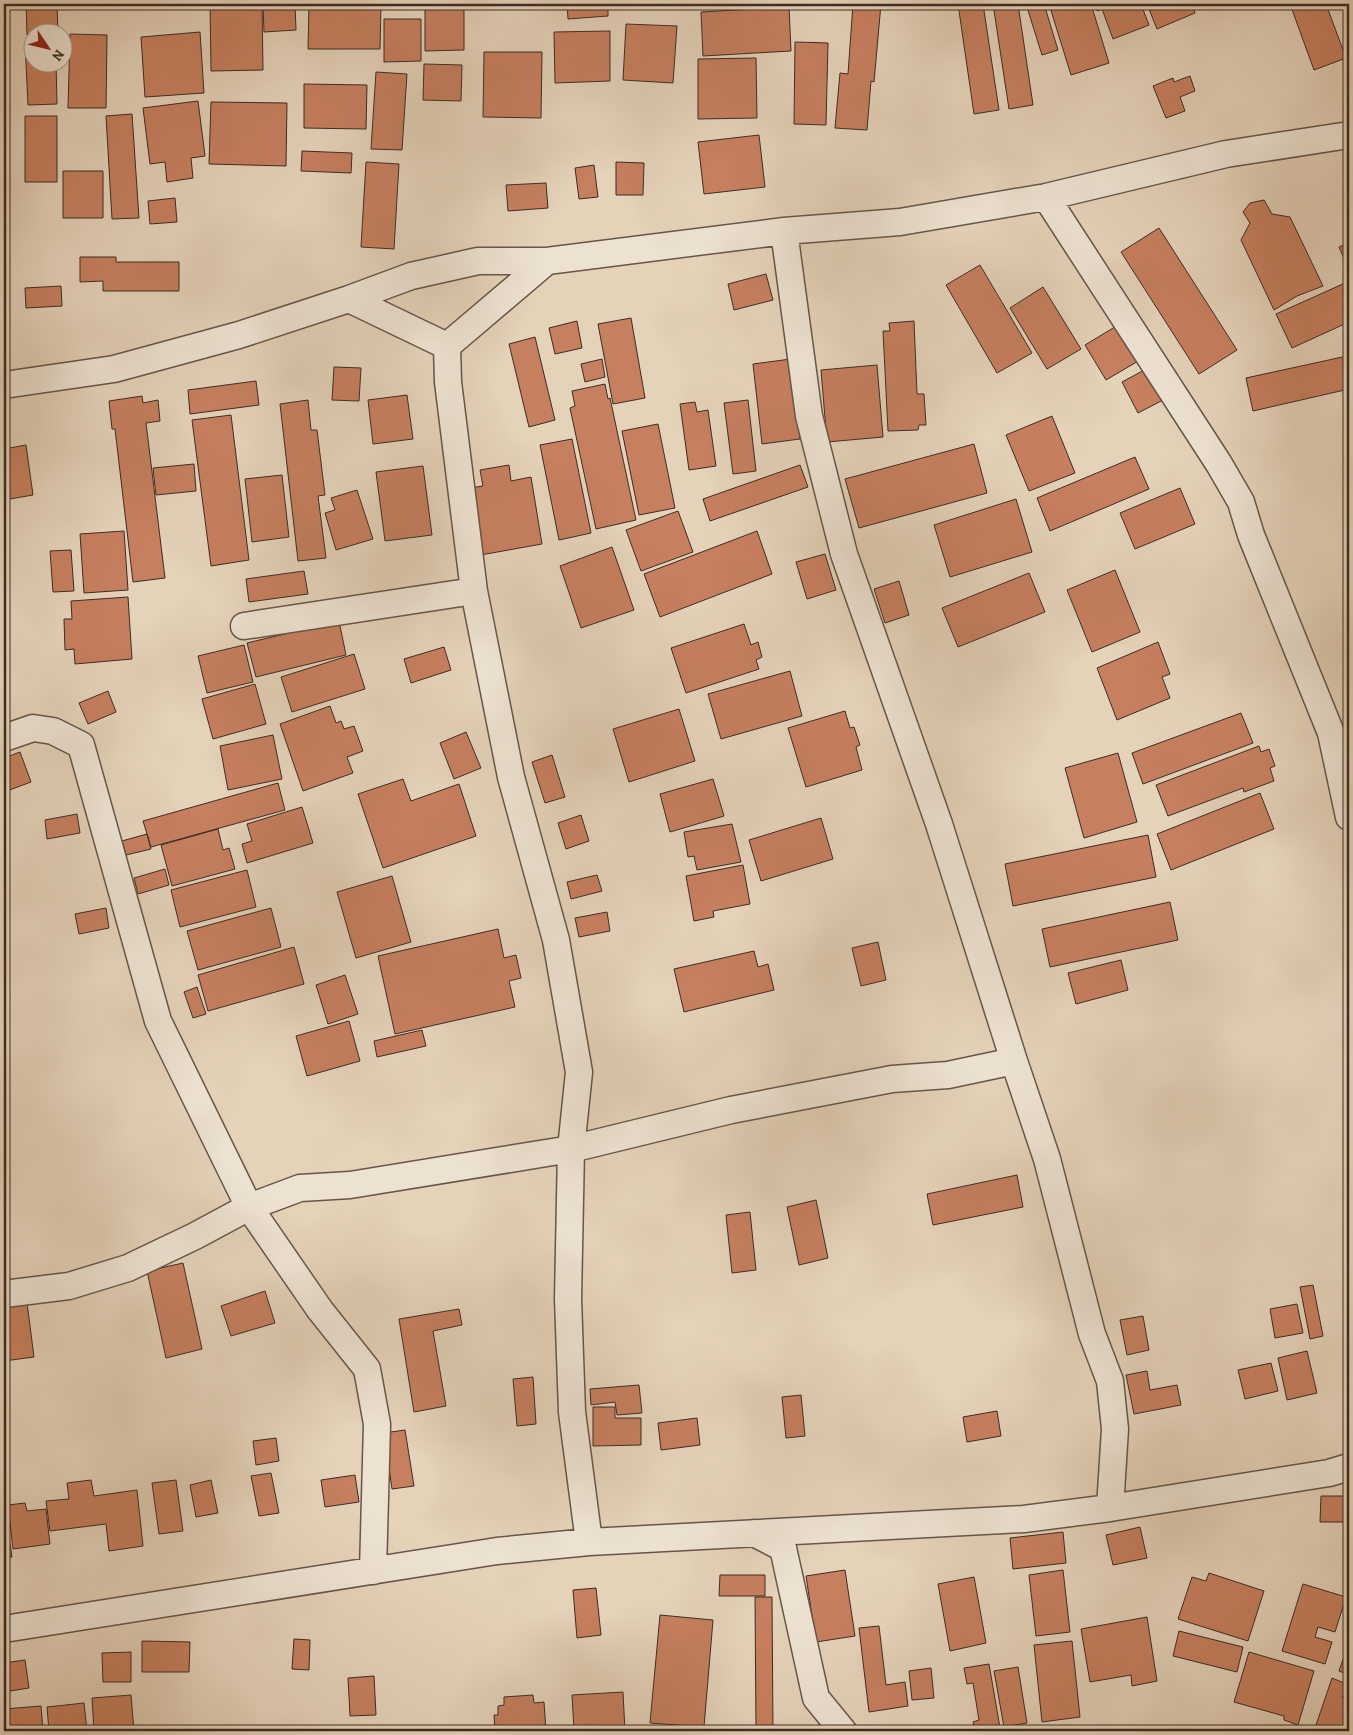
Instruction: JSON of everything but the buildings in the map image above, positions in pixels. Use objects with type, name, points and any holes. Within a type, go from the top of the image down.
[{"type":"street","points":[[4,385],[114,369],[239,335],[349,299],[411,276],[478,261],[547,261],[784,231],[900,222],[1046,197],[1226,154],[1349,135]]},
{"type":"street","points":[[1046,197],[1219,464],[1240,502],[1251,535],[1330,733],[1349,817]]},
{"type":"street","points":[[784,231],[809,416],[844,554],[939,824],[1047,1159],[1092,1334],[1110,1381],[1115,1429],[1110,1508]]},
{"type":"street","points":[[447,346],[547,261]]},
{"type":"street","points":[[349,299],[447,346]]},
{"type":"street","points":[[447,346],[448,382],[474,590],[511,776],[556,940],[577,1062],[578,1072],[571,1149],[568,1299],[572,1412],[590,1542]]},
{"type":"street","points":[[244,626],[474,590]]},
{"type":"street","points":[[4,738],[33,728],[54,731],[81,745],[158,1021],[249,1206],[320,1310],[367,1369],[377,1424],[373,1571]]},
{"type":"street","points":[[4,1294],[70,1286],[128,1268],[195,1236],[249,1206],[300,1188],[350,1184],[571,1149],[731,1110],[892,1080],[948,1075],[1014,1061]]},
{"type":"street","points":[[4,1629],[497,1551],[590,1542],[1024,1519],[1110,1508],[1343,1470]]},
{"type":"street","points":[[754,1533],[784,1548],[816,1698],[843,1731]]}]
